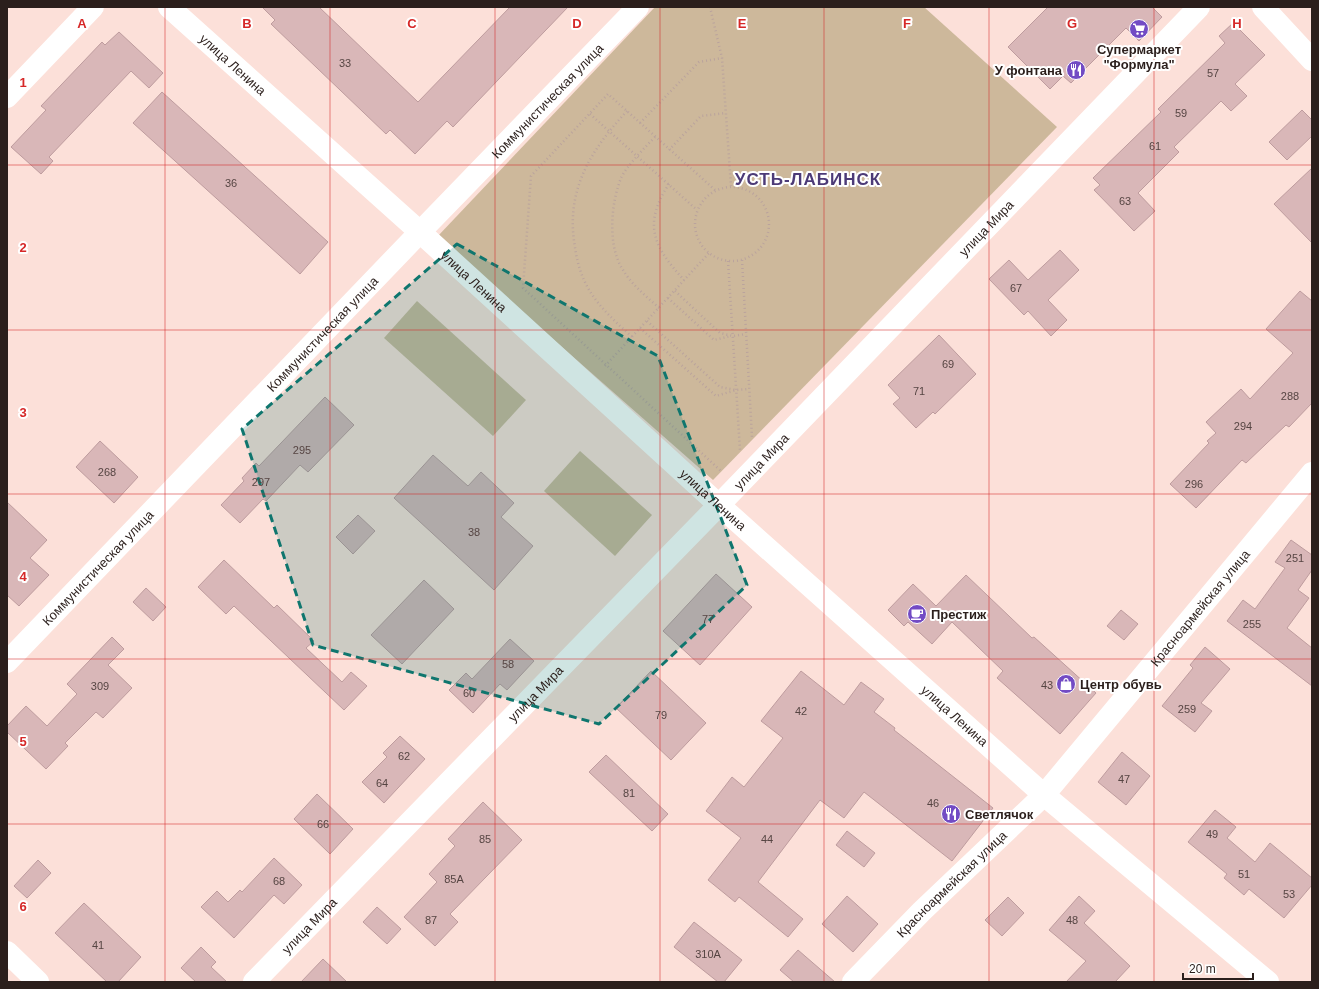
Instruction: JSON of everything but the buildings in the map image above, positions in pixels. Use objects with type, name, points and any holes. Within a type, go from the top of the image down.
[{"type":"street","points":[[7,97],[93,7]]},
{"type":"street","name":"улица Ленина","points":[[169,7],[420,232],[719,505],[1044,795],[1268,982]]},
{"type":"street","name":"Коммунистическая улица","points":[[7,662],[638,7]]},
{"type":"street","name":"улица Мира","points":[[254,982],[719,505],[1199,7]]},
{"type":"street","points":[[1263,7],[1312,60]]},
{"type":"street","name":"Красноармейская улица","points":[[853,982],[922,911],[1044,795],[1312,473]]},
{"type":"street","points":[[7,952],[38,982]]},
{"type":"path","points":[[710,7],[722,58],[731,186]]},
{"type":"path","points":[[640,124],[699,62],[722,58]]},
{"type":"path","points":[[715,190],[654,137],[608,94],[531,176],[523,288],[723,473]]},
{"type":"path","points":[[627,111],[609,130],[593,154],[575,194],[572,211],[572,232],[579,269],[591,292],[607,314],[632,337]]},
{"type":"path","points":[[590,114],[697,210]]},
{"type":"path","points":[[669,150],[701,116],[726,114]]},
{"type":"path","points":[[654,137],[622,177],[612,215],[613,243],[622,269],[633,284],[659,308]]},
{"type":"path","points":[[669,184],[660,197],[655,212],[654,226],[657,243],[664,256],[684,280]]},
{"type":"path","points":[[731,186],[741,187],[754,193],[764,205],[769,217],[768,231],[764,242],[755,252],[742,260],[728,261],[719,259],[709,253],[699,242],[695,230],[697,210],[704,199],[715,190],[731,186]]},
{"type":"path","points":[[588,385],[709,253]]},
{"type":"path","points":[[742,260],[752,444]]},
{"type":"path","points":[[728,261],[740,456]]},
{"type":"path","points":[[675,291],[720,333],[733,336]]},
{"type":"path","points":[[668,298],[714,340],[746,334]]},
{"type":"path","points":[[647,321],[720,386],[736,390]]},
{"type":"path","points":[[640,328],[716,396],[736,390],[749,389]]},
{"type":"highlighted area","points":[[457,244],[658,356],[747,585],[599,724],[313,645],[242,429]]},
{"type":"shaded area","points":[[655,7],[924,7],[1057,127],[713,480],[437,237]]},
{"type":"shaded area","points":[[417,301],[526,400],[493,436],[384,338]]},
{"type":"shaded area","points":[[580,451],[652,515],[615,556],[544,491]]},
{"type":"place","name":"Супермаркет \"Формула\"","points":[[1139,29]]},
{"type":"place","name":"У фонтана","points":[[1076,70]]},
{"type":"place","name":"Престиж","points":[[917,614]]},
{"type":"place","name":"Центр обувь","points":[[1066,684]]},
{"type":"place","name":"Светлячок","points":[[951,814]]},
{"type":"district","name":"УСТЬ-ЛАБИНСК","points":[[808,179]]}]
